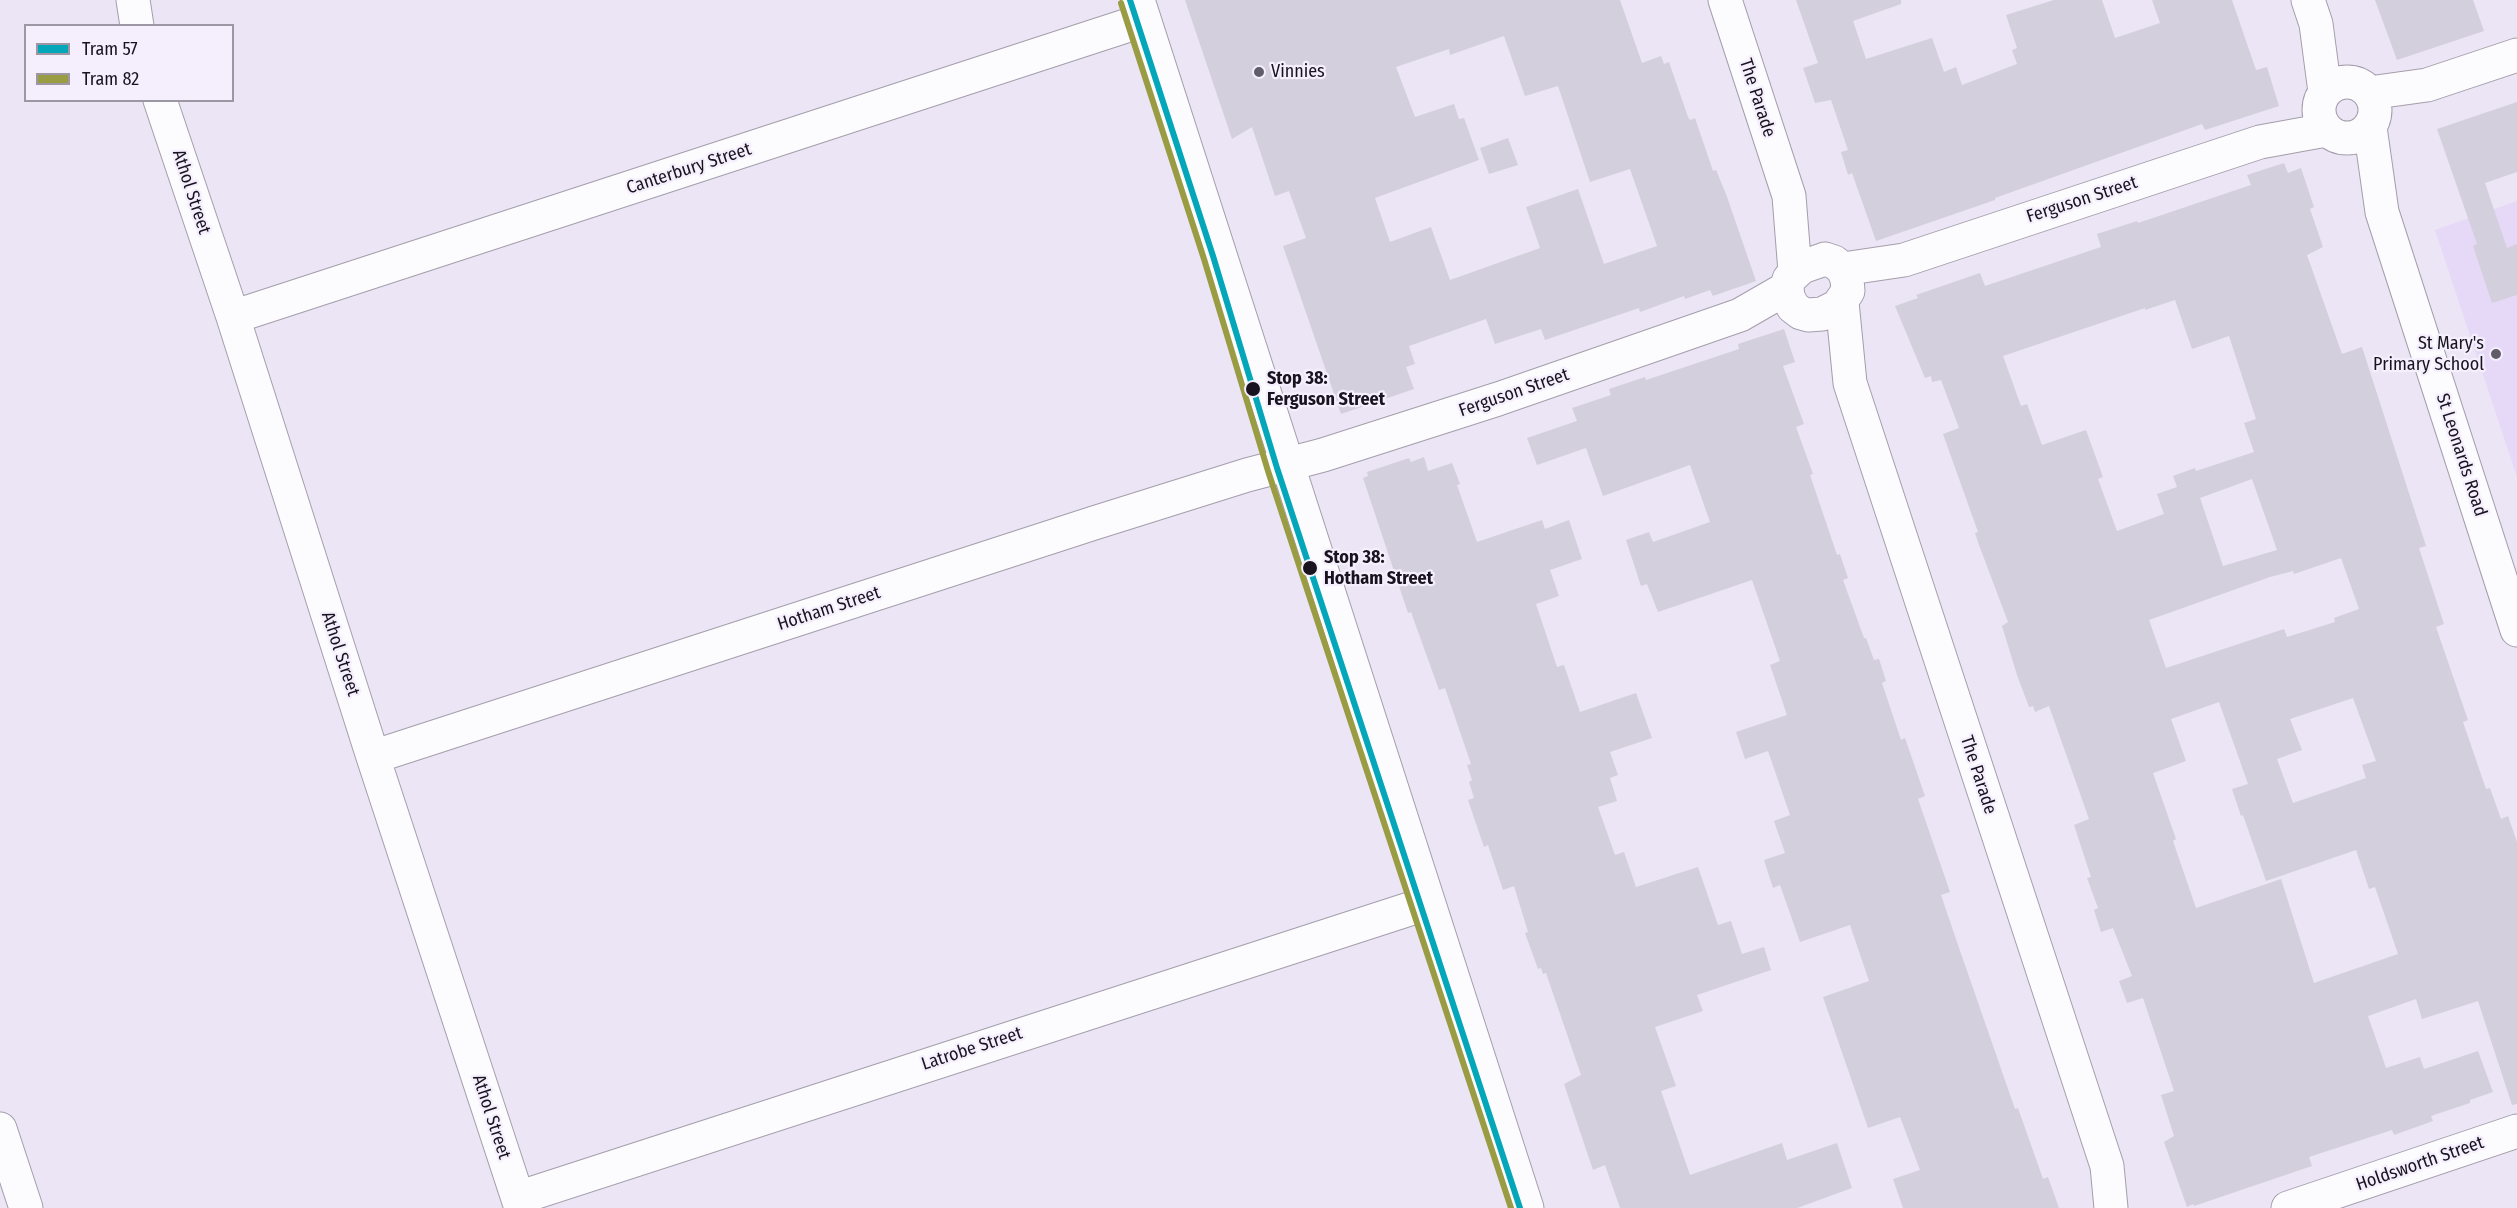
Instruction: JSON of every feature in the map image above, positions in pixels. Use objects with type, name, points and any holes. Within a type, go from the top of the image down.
[{"type":"street","name":"The Parade","points":[[1725,0],[1789,196],[1840,281],[1850,383],[2107,1166],[2111,1208]]},
{"type":"street","name":"Canterbury Street","points":[[233,317],[1141,10]]},
{"type":"street","points":[[1141,10],[1527,1208]]},
{"type":"street","name":"St Leonards Road","points":[[2312,12],[2382,212],[2517,630]]},
{"type":"street","name":"Ferguson Street","points":[[1840,281],[2517,54]]},
{"type":"street","name":"Athol Street","points":[[161,102],[233,317],[373,757],[519,1203]]},
{"type":"street","name":"The Parade","points":[[1789,196],[1796,296],[1850,383]]},
{"type":"street","points":[[1813,261],[1840,281],[1822,314],[1796,296],[1813,261]]},
{"type":"street","name":"Ferguson Street","points":[[1286,465],[1498,399],[1796,296]]},
{"type":"street","name":"Hotham Street","points":[[373,757],[1127,513],[1286,465]]},
{"type":"street","name":"Latrobe Street","points":[[519,1203],[1428,903]]},
{"type":"street","points":[[0,1130],[26,1208]]},
{"type":"street","name":"Holdsworth Street","points":[[2288,1208],[2517,1131]]},
{"type":"street","name":"The Parade","points":[[2107,1166],[2134,1208]]},
{"type":"shaded area","name":"St Mary's Primary School","points":[[2517,201],[2517,477],[2435,230]]},
{"type":"building","points":[[1185,0],[1620,0],[1642,63],[1661,56],[1664,64],[1669,62],[1688,117],[1690,120],[1695,118],[1713,171],[1716,170],[1726,194],[1756,281],[1713,296],[1710,290],[1685,299],[1684,296],[1640,312],[1639,308],[1545,340],[1541,329],[1495,344],[1486,319],[1409,346],[1415,364],[1406,367],[1414,389],[1341,414],[1283,246],[1306,238],[1289,191],[1275,196],[1252,127],[1232,139]],"holes":[[[1504,36],[1525,96],[1558,86],[1590,182],[1630,169],[1657,246],[1604,264],[1578,189],[1526,207],[1540,248],[1450,280],[1431,227],[1390,242],[1375,198],[1479,160],[1464,118],[1459,119],[1454,104],[1415,117],[1396,67],[1449,49],[1450,55]]]},
{"type":"building","points":[[1796,0],[1901,0],[1901,4],[1853,21],[1866,59],[1932,38],[1944,72],[1956,67],[1962,85],[2017,64],[2012,50],[2017,48],[2006,15],[2054,0],[2102,0],[2115,38],[2160,23],[2152,0],[2232,0],[2256,70],[2267,67],[2279,106],[2205,130],[2202,124],[1876,241],[1852,173],[1848,175],[1841,152],[1848,150],[1831,100],[1815,103],[1803,68],[1818,63]]},
{"type":"building","points":[[2375,0],[2473,0],[2484,31],[2397,60]]},
{"type":"building","points":[[2517,102],[2517,172],[2485,183],[2507,248],[2517,244],[2517,295],[2492,303],[2473,246],[2477,244],[2437,129]]},
{"type":"building","points":[[1508,138],[1518,165],[1489,174],[1480,148]]},
{"type":"building","points":[[2284,163],[2288,173],[2301,168],[2314,207],[2310,209],[2323,247],[2307,255],[2342,354],[2362,347],[2426,546],[2419,548],[2444,624],[2436,627],[2468,720],[2463,722],[2486,789],[2490,788],[2501,819],[2508,816],[2517,842],[2517,1104],[2512,1105],[2478,1001],[2422,1019],[2416,999],[2368,1016],[2386,1068],[2420,1057],[2424,1069],[2478,1051],[2493,1092],[2470,1100],[2470,1103],[2431,1116],[2433,1121],[2394,1135],[2392,1130],[2309,1157],[2312,1166],[2187,1207],[2164,1142],[2174,1136],[2161,1095],[2174,1091],[2143,998],[2127,1003],[2119,981],[2132,976],[2113,928],[2101,932],[2094,910],[2098,908],[2087,878],[2091,877],[2074,825],[2089,819],[2049,706],[2035,712],[2033,706],[2029,707],[2017,675],[2002,626],[2008,622],[1979,545],[1975,533],[1978,532],[1943,434],[1959,428],[1941,380],[1932,382],[1931,376],[1925,378],[1895,306],[1918,298],[1916,295],[1980,273],[1985,286],[2101,247],[2097,234],[2137,221],[2138,223],[2251,185],[2247,175]],"holes":[[[2175,300],[2192,349],[2229,336],[2256,419],[2244,423],[2254,452],[2173,476],[2177,487],[2157,494],[2164,514],[2117,531],[2098,479],[2103,477],[2086,430],[2042,445],[2027,404],[2021,406],[2003,356],[2145,308],[2145,310]],[[2252,479],[2277,550],[2223,566],[2200,498]],[[2341,558],[2359,609],[2334,618],[2335,622],[2287,637],[2284,629],[2166,668],[2149,620],[2270,577],[2293,571],[2294,574]],[[2353,698],[2376,761],[2362,765],[2366,778],[2293,803],[2277,759],[2302,750],[2290,719]],[[2219,702],[2248,784],[2232,789],[2266,881],[2356,850],[2369,889],[2375,887],[2398,954],[2314,983],[2281,879],[2196,908],[2173,841],[2176,839],[2153,773],[2186,761],[2171,719]]]},
{"type":"building","points":[[1784,329],[1795,362],[1783,366],[1804,424],[1796,427],[1813,474],[1810,475],[1837,555],[1840,554],[1848,578],[1843,580],[1874,660],[1879,659],[1886,681],[1882,683],[1901,740],[1905,738],[1925,796],[1918,799],[1950,892],[1941,895],[2015,1109],[2018,1108],[2043,1179],[2048,1177],[2059,1208],[1903,1208],[1893,1179],[1920,1170],[1900,1117],[1868,1128],[1823,997],[1869,981],[1850,925],[1800,942],[1780,885],[1773,888],[1764,860],[1785,853],[1774,821],[1790,815],[1768,751],[1745,759],[1736,732],[1787,715],[1770,665],[1780,661],[1752,580],[1658,612],[1647,584],[1641,586],[1626,540],[1649,532],[1653,542],[1710,522],[1690,465],[1603,496],[1586,448],[1537,465],[1527,438],[1577,421],[1572,408],[1611,395],[1609,389],[1645,377],[1646,380],[1739,349],[1738,344]]},
{"type":"building","points":[[1424,457],[1428,471],[1452,463],[1460,484],[1457,485],[1477,542],[1542,520],[1545,529],[1569,520],[1582,559],[1550,570],[1559,596],[1536,604],[1557,667],[1564,665],[1580,712],[1636,693],[1652,738],[1610,752],[1618,775],[1610,778],[1617,801],[1598,807],[1615,855],[1624,852],[1636,887],[1698,867],[1718,925],[1731,921],[1742,954],[1764,947],[1771,970],[1697,995],[1703,1011],[1655,1027],[1676,1086],[1661,1091],[1690,1175],[1782,1143],[1787,1160],[1837,1143],[1852,1188],[1797,1208],[1620,1208],[1605,1165],[1593,1170],[1564,1084],[1581,1075],[1546,973],[1543,974],[1541,968],[1538,969],[1525,933],[1528,932],[1514,886],[1503,890],[1488,845],[1484,847],[1468,800],[1474,798],[1467,765],[1471,764],[1445,688],[1439,690],[1411,612],[1408,613],[1363,478],[1368,476],[1367,472],[1409,458],[1411,462]]},
{"type":"tram line","name":"57","points":[[1130,0],[1213,256],[1277,468],[1520,1208]]},
{"type":"tram line","name":"82","points":[[1121,3],[1204,259],[1268,471],[1511,1208]]},
{"type":"place","name":"Vinnies","points":[[1259,72]]},
{"type":"place","name":"St Mary's Primary School","points":[[2496,354]]},
{"type":"place","name":"Stop 38: Ferguson Street","points":[[1253,389]]},
{"type":"place","name":"Stop 38: Hotham Street","points":[[1310,568]]}]
